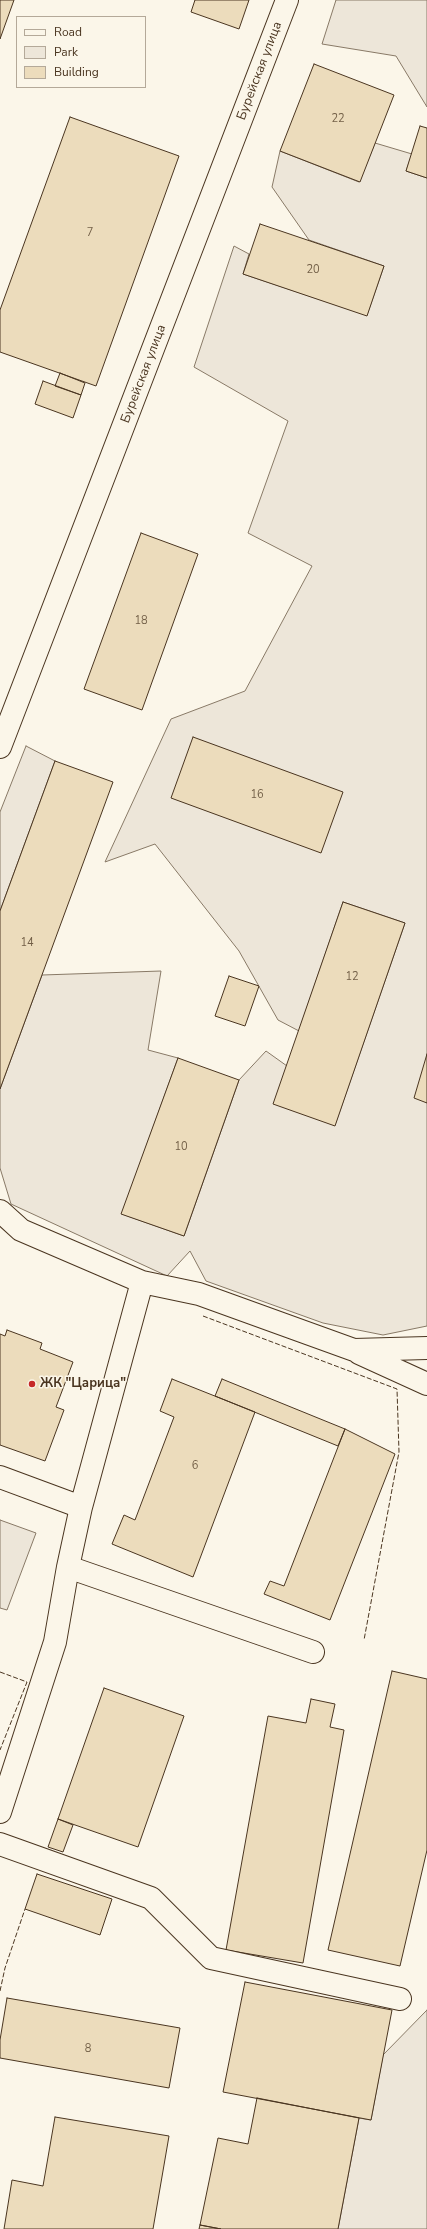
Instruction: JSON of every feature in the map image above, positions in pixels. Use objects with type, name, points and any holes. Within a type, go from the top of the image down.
[{"type":"street","name":"Бурейская улица","points":[[0,747],[287,0]]},
{"type":"street","points":[[0,1211],[22,1230],[142,1282],[199,1294],[354,1350],[427,1384]]},
{"type":"street","points":[[0,1812],[55,1642],[68,1567],[81,1507],[142,1282]]},
{"type":"street","points":[[354,1350],[427,1348]]},
{"type":"street","points":[[0,1477],[81,1507]]},
{"type":"street","points":[[68,1567],[313,1652]]},
{"type":"street","points":[[0,1844],[151,1898],[211,1958],[400,1999]]},
{"type":"green space","points":[[336,0],[427,0],[427,107],[396,56],[322,44]]},
{"type":"green space","points":[[375,143],[412,154],[406,171],[427,178],[427,1326],[383,1335],[323,1323],[206,1281],[190,1251],[167,1276],[11,1204],[0,1168],[0,1089],[42,975],[161,971],[148,1050],[178,1058],[122,1214],[184,1236],[239,1080],[266,1051],[287,1066],[335,1125],[405,923],[343,902],[299,1031],[278,1020],[239,951],[155,844],[105,862],[171,719],[245,691],[312,566],[248,533],[288,421],[194,367],[234,246],[249,254],[243,274],[367,315],[384,266],[309,240],[272,187],[280,151],[359,182]]},
{"type":"green space","points":[[26,746],[55,761],[0,911],[0,812]]},
{"type":"green space","points":[[0,1520],[36,1533],[7,1610],[0,1608]]},
{"type":"green space","points":[[427,2010],[427,2229],[338,2229],[359,2118],[371,2120],[383,2055]]},
{"type":"building","points":[[0,0],[14,0],[0,39]]},
{"type":"building","points":[[195,0],[249,0],[239,29],[191,12]]},
{"type":"building","points":[[314,64],[394,95],[360,182],[280,151]]},
{"type":"building","points":[[70,117],[179,156],[96,386],[0,352],[0,310]]},
{"type":"building","points":[[420,126],[427,128],[427,178],[406,171]]},
{"type":"building","points":[[260,224],[384,266],[367,316],[243,274]]},
{"type":"building","points":[[60,373],[85,383],[81,395],[55,386]]},
{"type":"building","points":[[43,381],[81,395],[73,418],[35,404]]},
{"type":"building","points":[[141,533],[198,554],[142,710],[84,689]]},
{"type":"building","points":[[193,737],[343,792],[321,853],[171,798]]},
{"type":"building","points":[[55,761],[113,782],[0,1089],[0,911]]},
{"type":"building","points":[[343,902],[405,923],[335,1126],[273,1104]]},
{"type":"building","points":[[229,976],[259,986],[245,1026],[215,1016]]},
{"type":"building","points":[[427,1054],[427,1103],[414,1098]]},
{"type":"building","points":[[178,1058],[239,1080],[184,1236],[121,1214]]},
{"type":"building","name":"ЖК \"Царица\"","points":[[7,1330],[42,1343],[40,1349],[73,1362],[56,1407],[64,1410],[45,1461],[0,1445],[0,1334],[5,1336]]},
{"type":"building","points":[[172,1379],[255,1412],[193,1577],[112,1544],[124,1515],[135,1520],[174,1417],[160,1411]]},
{"type":"building","points":[[222,1379],[345,1429],[338,1446],[215,1396]]},
{"type":"building","points":[[345,1429],[395,1454],[330,1620],[264,1594],[270,1581],[284,1586]]},
{"type":"building","points":[[392,1671],[427,1679],[427,1850],[400,1966],[328,1950]]},
{"type":"building","points":[[104,1688],[184,1716],[138,1847],[58,1819]]},
{"type":"building","points":[[311,1699],[335,1704],[330,1727],[344,1730],[303,1963],[226,1950],[268,1716],[306,1723]]},
{"type":"building","points":[[58,1819],[73,1825],[63,1852],[48,1847]]},
{"type":"building","points":[[37,1874],[112,1899],[100,1935],[25,1909]]},
{"type":"building","points":[[245,1982],[392,2010],[371,2120],[223,2092]]},
{"type":"building","points":[[7,1998],[180,2028],[169,2088],[0,2058],[0,2040]]},
{"type":"building","points":[[257,2098],[359,2118],[338,2229],[221,2229],[200,2225],[218,2138],[248,2144]]},
{"type":"building","points":[[55,2117],[169,2136],[153,2229],[4,2229],[12,2180],[43,2186]]},
{"type":"building","points":[[200,2225],[221,2229],[199,2229]]},
{"type":"fence","points":[[203,1316],[397,1389],[399,1452],[364,1640]]},
{"type":"fence","points":[[0,1672],[27,1682],[0,1750]]},
{"type":"fence","points":[[0,1991],[5,1968],[25,1909]]},
{"type":"place","name":"ЖК \"Царица\"","points":[[32,1384]]}]
